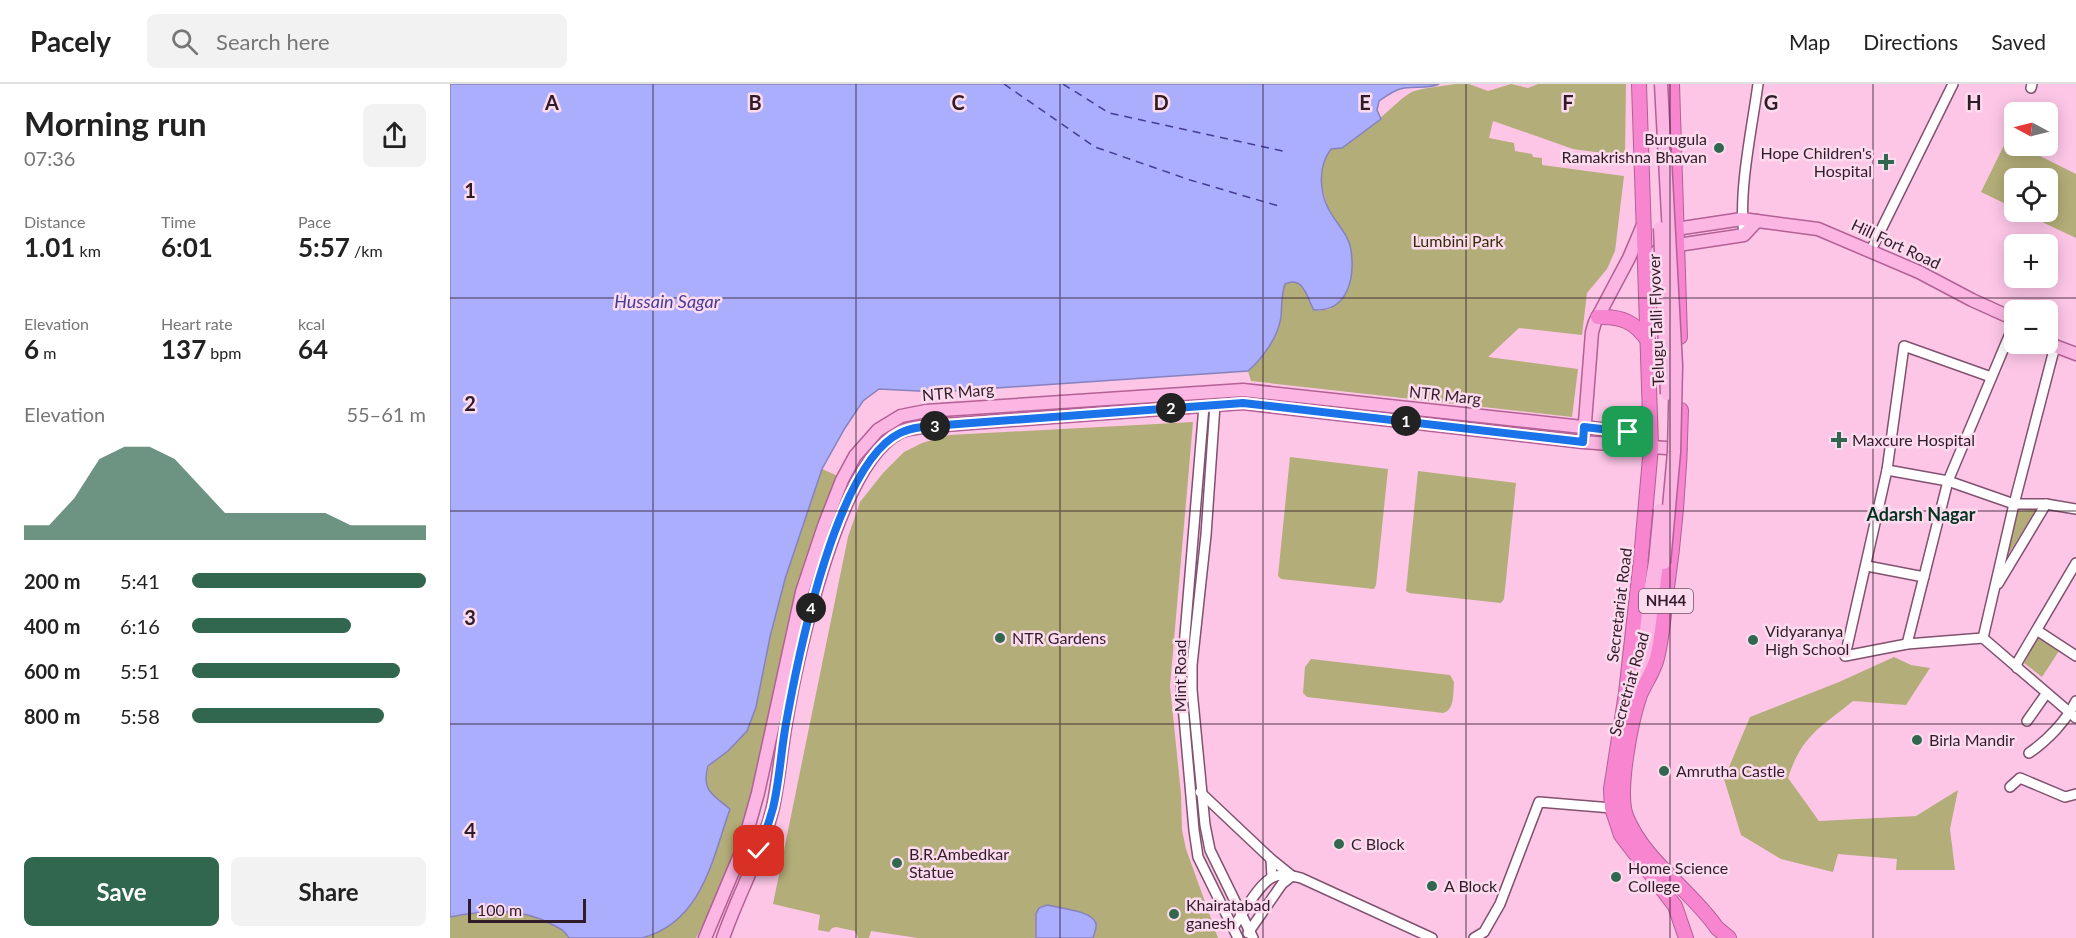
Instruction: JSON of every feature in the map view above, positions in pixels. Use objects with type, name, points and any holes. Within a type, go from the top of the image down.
[{"type":"highway","name":"NH44","points":[[1639,84],[1646,288]]},
{"type":"highway","name":"NH44","points":[[1672,84],[1678,244]]},
{"type":"highway","name":"Secretriat Road","points":[[1678,244],[1680,449],[1671,561],[1657,660],[1640,696],[1626,758],[1622,796],[1625,813],[1634,833],[1715,929]]},
{"type":"highway","name":"Secretariat Road","points":[[1646,288],[1651,447],[1626,693],[1611,789],[1612,808],[1621,835],[1675,906]]},
{"type":"highway","points":[[1598,317],[1622,319],[1640,329],[1649,342]]},
{"type":"highway","points":[[1675,906],[1689,904],[1691,898]]},
{"type":"highway","name":"NH44","points":[[1675,906],[1686,938]]},
{"type":"highway","name":"NH44","points":[[1686,938],[1687,929],[1695,921],[1701,919],[1729,938]]},
{"type":"main road","name":"Telugu Talli Flyover","points":[[1626,693],[1636,669],[1659,562],[1666,453],[1667,392],[1654,84]]},
{"type":"main road","name":"Telugu Talli Flyover","points":[[1640,696],[1674,453],[1676,366],[1661,84]]},
{"type":"main road","name":"Hill Fort Road","points":[[1676,229],[1742,219],[1818,229],[1871,250],[2004,314]]},
{"type":"main road","points":[[1646,288],[1678,244],[1744,235],[1757,221]]},
{"type":"main road","points":[[1583,442],[1591,339],[1598,317],[1644,224]]},
{"type":"main road","points":[[1645,266],[1676,229]]},
{"type":"main road","points":[[2058,346],[2076,354]]},
{"type":"main road","name":"NTR Marg","points":[[705,938],[742,850],[758,793],[799,606],[824,526],[842,480],[855,456],[878,430],[901,416],[926,411],[980,406],[1243,390],[1633,431],[1642,423],[1650,403]]},
{"type":"main road","name":"NTR Marg","points":[[723,938],[759,851],[773,807],[786,720],[809,614],[842,513],[857,480],[879,449],[899,433],[911,429],[1044,417],[1243,403],[1583,442],[1680,449]]},
{"type":"street","points":[[1744,235],[1742,219],[1758,84]]},
{"type":"street","points":[[1871,250],[1953,84]]},
{"type":"street","points":[[1991,377],[1904,346],[1887,470],[1845,656],[1907,644],[1983,638],[2073,716]]},
{"type":"street","points":[[1907,644],[1948,481],[2004,347]]},
{"type":"street","points":[[1983,638],[2048,354]]},
{"type":"street","name":"Mint Road","points":[[1210,405],[1181,683],[1198,857],[1238,938]]},
{"type":"street","name":"Mint Road","points":[[1210,405],[1206,535],[1192,665],[1192,690],[1205,825],[1210,850],[1252,934]]},
{"type":"street","points":[[1887,470],[1948,481],[2014,504],[2046,504],[2076,509]]},
{"type":"street","points":[[1994,591],[2046,504]]},
{"type":"street","points":[[2017,668],[2076,563]]},
{"type":"street","points":[[1867,566],[1924,577]]},
{"type":"street","points":[[2038,631],[2076,656]]},
{"type":"street","points":[[2027,721],[2046,694]]},
{"type":"street","points":[[2029,753],[2073,716],[2076,701]]},
{"type":"street","points":[[2010,786],[2020,778],[2065,797],[2076,794]]},
{"type":"street","points":[[1190,787],[1202,792],[1271,859],[1292,876],[1432,938]]},
{"type":"street","points":[[1474,938],[1484,933],[1500,903],[1539,802],[1612,808]]},
{"type":"street","points":[[1271,859],[1272,877]]},
{"type":"street","points":[[1233,928],[1262,887],[1272,877],[1292,876]]},
{"type":"street","points":[[1243,938],[1252,934],[1282,884],[1292,876]]},
{"type":"green space","name":"Lumbini Park","points":[[1469,84],[1488,91],[1511,84],[1528,88],[1538,84],[1626,84],[1625,156],[1573,149],[1493,121],[1489,138],[1514,143],[1515,151],[1542,158],[1542,165],[1624,176],[1615,251],[1607,269],[1587,293],[1582,335],[1519,328],[1488,357],[1578,369],[1572,417],[1251,381],[1248,371],[1269,347],[1277,332],[1285,284],[1300,283],[1317,311],[1330,309],[1349,283],[1351,250],[1328,208],[1320,180],[1321,170],[1330,149],[1341,146],[1362,134],[1410,93],[1425,88]]},
{"type":"green space","points":[[2004,145],[2004,156],[2040,156],[2076,174],[2076,238],[2042,222],[2058,222],[2058,168],[2004,168],[2004,203],[1981,192]]},
{"type":"green space","name":"NTR Gardens","points":[[1193,422],[1170,686],[1181,794],[1182,830],[1186,849],[1218,938],[918,938],[871,931],[869,938],[858,938],[855,931],[836,927],[829,932],[818,930],[820,915],[773,904],[848,537],[860,502],[883,473],[904,452],[922,443],[949,435]]},
{"type":"green space","points":[[1290,457],[1388,469],[1374,589],[1281,579],[1278,576]]},
{"type":"green space","points":[[822,469],[838,476],[798,582],[759,769],[749,811],[736,848],[713,905],[696,938],[642,938],[653,935],[720,800],[707,786],[709,766],[728,751],[747,731],[785,579]]},
{"type":"green space","points":[[1418,471],[1516,483],[1504,599],[1501,603],[1406,591]]},
{"type":"green space","points":[[2036,510],[2004,561],[2014,511]]},
{"type":"green space","points":[[2038,637],[2059,651],[2042,677],[2024,663]]},
{"type":"green space","points":[[1894,657],[1911,665],[1930,668],[1906,705],[1853,701],[1813,733],[1799,752],[1788,778],[1819,821],[1916,816],[1958,790],[1950,829],[1955,870],[1896,870],[1897,859],[1838,854],[1833,872],[1781,859],[1741,835],[1724,779],[1750,717],[1839,682]]},
{"type":"green space","points":[[1311,659],[1450,675],[1454,682],[1450,708],[1443,713],[1307,697],[1303,693],[1305,667]]},
{"type":"green space","points":[[509,911],[550,922],[569,938],[450,938],[450,917],[470,913]]},
{"type":"water","name":"Hussain Sagar","points":[[450,84],[1439,84],[1429,87],[1405,88],[1389,94],[1379,101],[1377,110],[1381,119],[1342,148],[1331,149],[1324,163],[1321,179],[1323,195],[1329,210],[1350,245],[1352,271],[1347,291],[1335,305],[1326,309],[1314,310],[1301,285],[1291,282],[1285,284],[1277,332],[1259,360],[1248,371],[938,392],[879,389],[863,401],[822,469],[785,579],[770,637],[756,707],[747,731],[728,751],[708,766],[707,787],[730,809],[702,887],[679,918],[662,930],[642,938],[569,938],[564,931],[551,924],[514,912],[476,913],[450,917]]},
{"type":"water","points":[[1047,905],[1089,916],[1096,924],[1093,938],[1036,938],[1036,914],[1039,908]]},
{"type":"ferry route","points":[[1004,84],[1095,147],[1190,180],[1282,207]]},
{"type":"ferry route","points":[[1063,84],[1109,113],[1283,151]]},
{"type":"place","name":"Burugula Ramakrishna Bhavan","points":[[1719,148]]},
{"type":"place","name":"Hope Children's Hospital","points":[[1886,162]]},
{"type":"place","name":"Maxcure Hospital","points":[[1839,440]]},
{"type":"place","name":"NTR Gardens","points":[[1000,638]]},
{"type":"place","name":"Vidyaranya High School","points":[[1753,640]]},
{"type":"place","name":"Birla Mandir","points":[[1917,740]]},
{"type":"place","name":"Amrutha Castle","points":[[1664,771]]},
{"type":"place","name":"C Block","points":[[1339,844]]},
{"type":"place","name":"B.R.Ambedkar Statue","points":[[897,863]]},
{"type":"place","name":"Home Science College","points":[[1616,877]]},
{"type":"place","name":"A Block","points":[[1432,886]]},
{"type":"place","name":"Khairatabad ganesh","points":[[1174,914]]},
{"type":"district","name":"Adarsh Nagar","points":[[1921,515]]},
{"type":"route","points":[[759,851],[773,807],[786,720],[803,637],[836,530],[857,480],[879,449],[899,433],[911,429],[958,424],[1243,403],[1583,442],[1584,427],[1628,432]]}]
